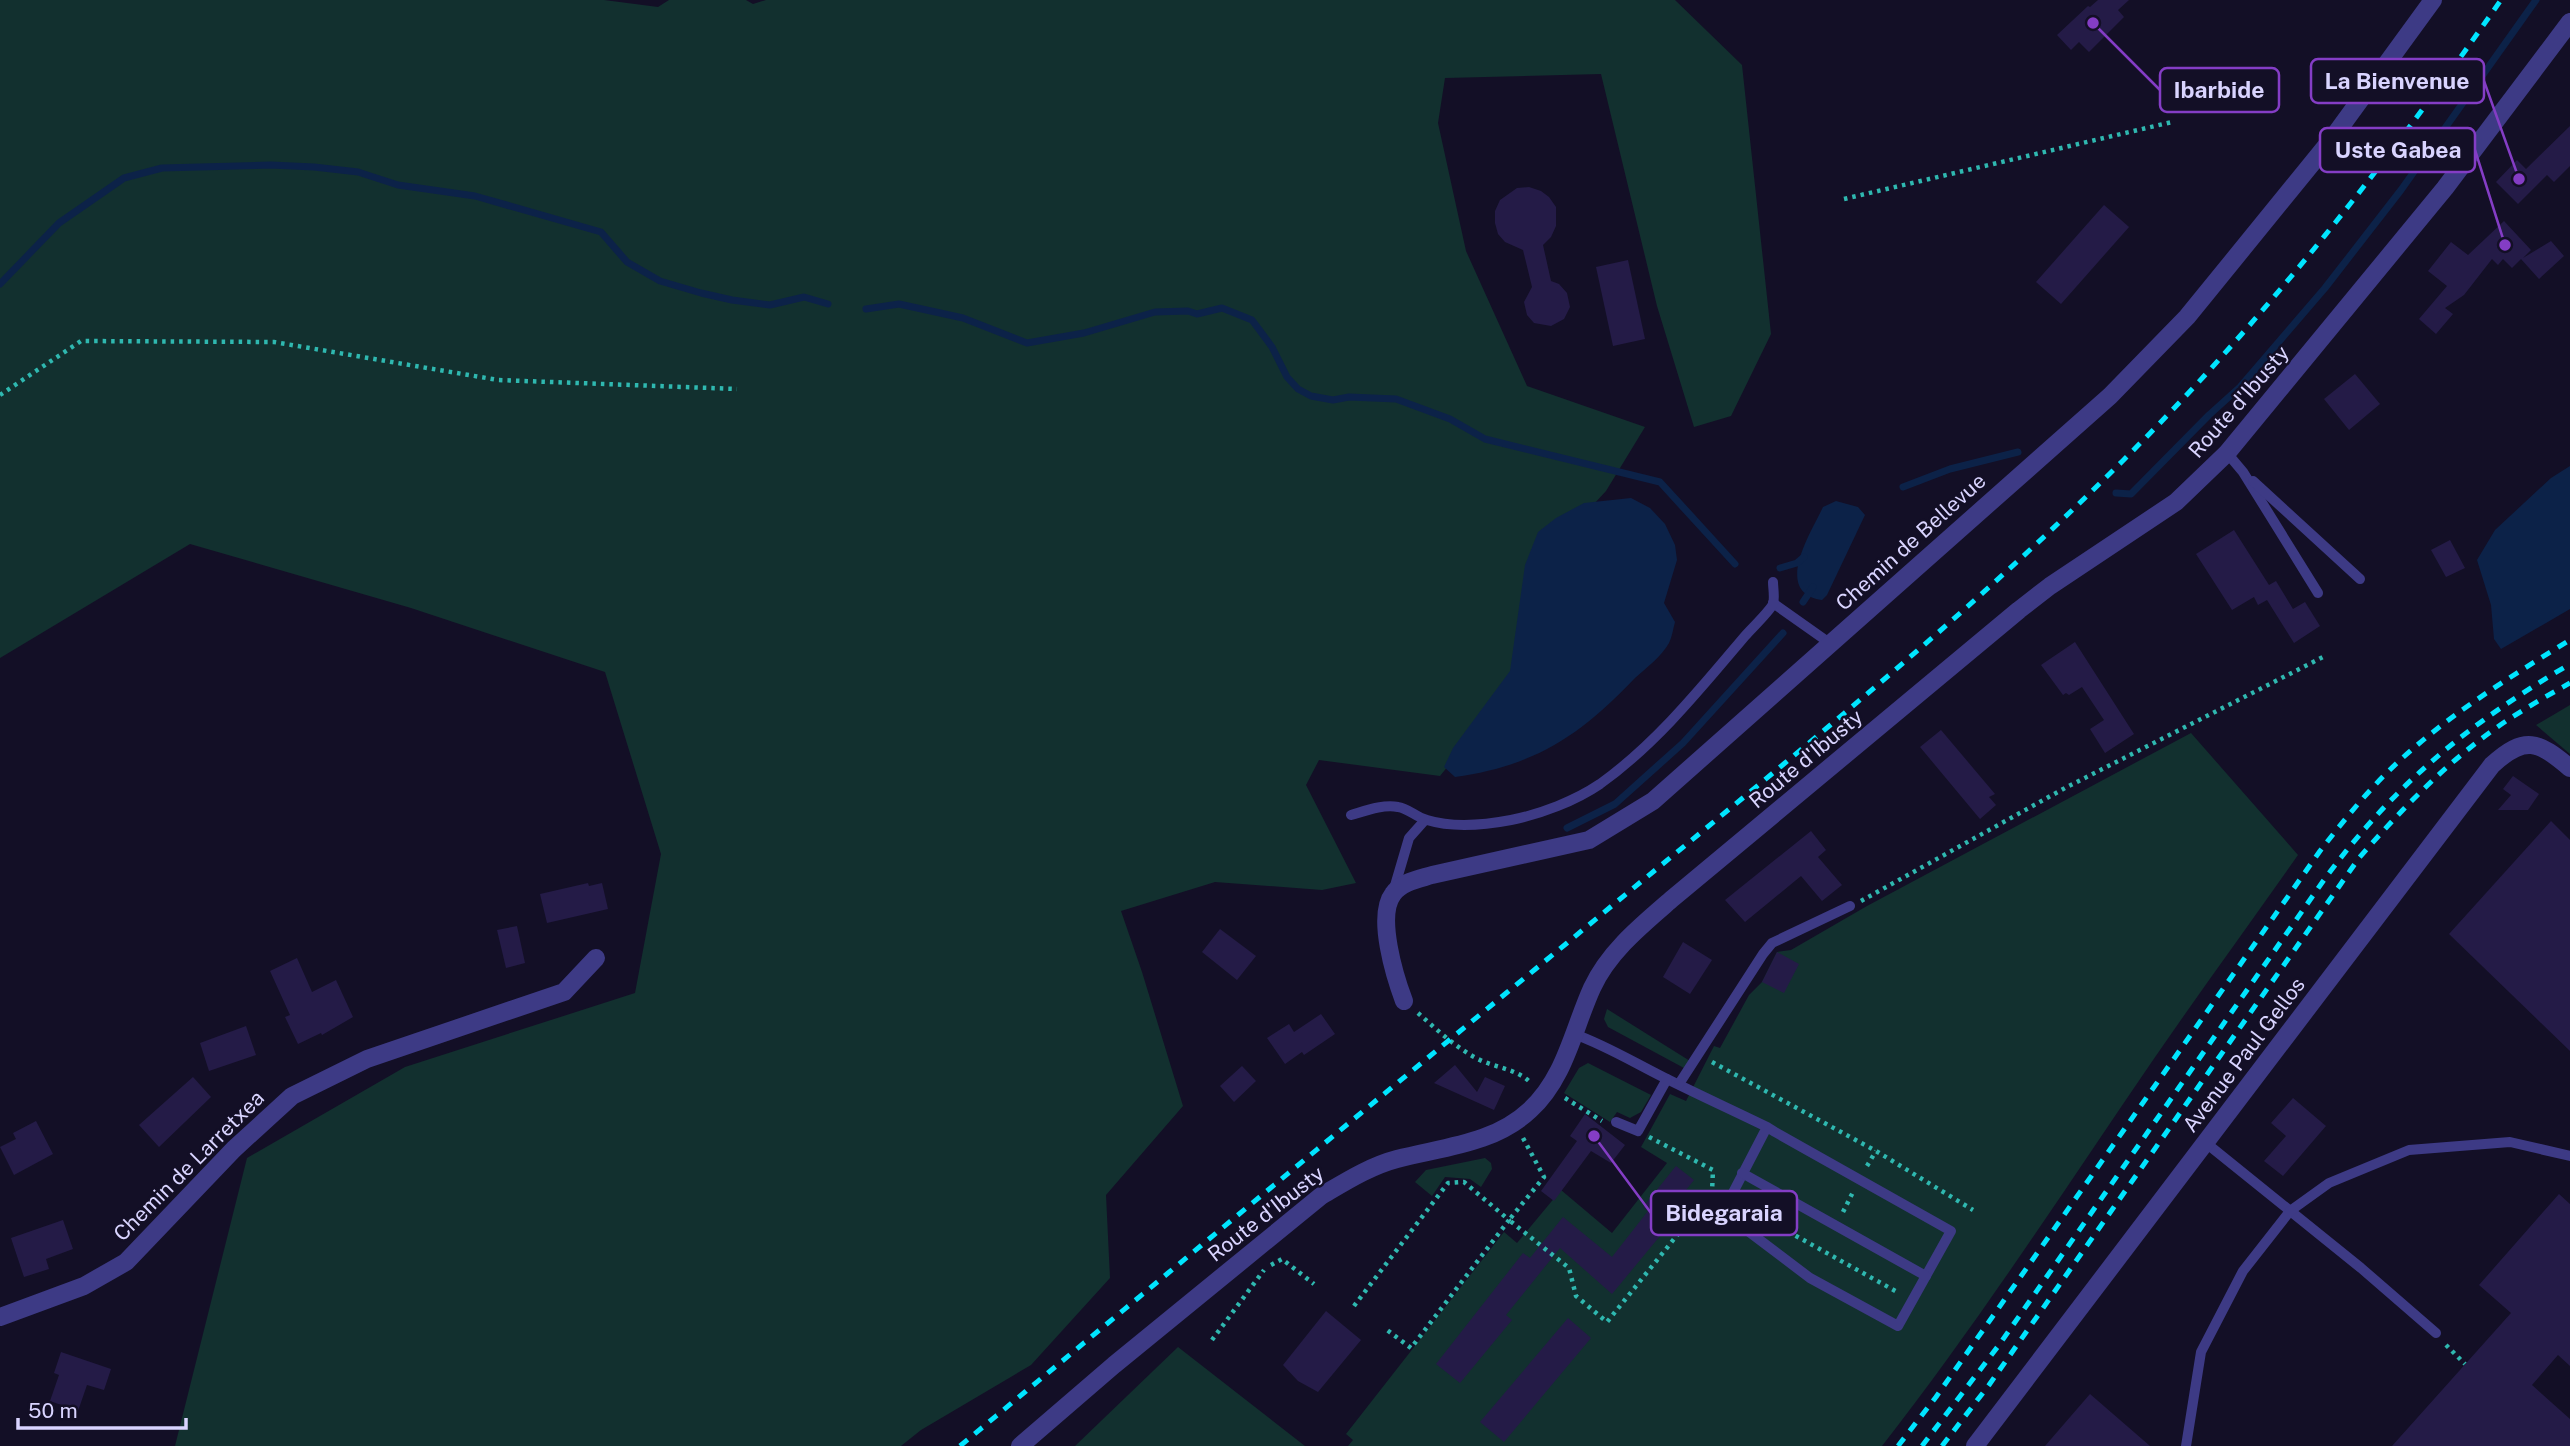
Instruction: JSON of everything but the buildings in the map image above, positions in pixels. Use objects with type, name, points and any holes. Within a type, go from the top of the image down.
[{"type":"street","name":"Chemin de Bellevue","points":[[1394,892],[1409,881],[1589,840],[1653,801],[2110,396],[2187,317],[2331,140],[2432,0]]},
{"type":"street","name":"Route d'Ibusty","points":[[1020,1446],[1104,1373],[1321,1196],[1356,1176],[1394,1160],[1498,1133],[1531,1109],[1561,1069],[1593,986],[1624,943],[2019,610],[2176,502],[2227,453],[2445,188],[2570,22]]},
{"type":"street","name":"Avenue Paul Gellos","points":[[1975,1446],[2492,765],[2508,750],[2524,744],[2553,754],[2570,768]]},
{"type":"street","points":[[1394,892],[1388,903],[1386,923],[1396,980],[1404,1001]]},
{"type":"street","name":"Chemin de Larretxea","points":[[0,1317],[84,1286],[126,1262],[234,1149],[292,1096],[367,1059],[564,992],[596,958]]},
{"type":"lane","points":[[2227,453],[2244,472],[2360,579]]},
{"type":"lane","points":[[2244,472],[2318,593]]},
{"type":"lane","points":[[1351,815],[1379,808],[1399,807],[1425,820],[1446,824],[1477,824],[1513,819],[1572,799],[1621,768],[1658,733],[1773,603],[1773,582]]},
{"type":"lane","points":[[1773,603],[1831,644]]},
{"type":"lane","points":[[1394,892],[1409,838],[1425,820]]},
{"type":"lane","points":[[1679,1084],[1762,954],[1772,943],[1850,906]]},
{"type":"lane","points":[[1574,1034],[1767,1127],[1951,1231],[1898,1326],[1810,1278],[1732,1219],[1725,1208],[1728,1198],[1767,1127]]},
{"type":"lane","points":[[1616,1122],[1638,1131],[1667,1079]]},
{"type":"lane","points":[[2186,1446],[2201,1352],[2243,1271],[2290,1211],[2329,1183],[2410,1150],[2510,1142],[2570,1156]]},
{"type":"lane","points":[[2206,1143],[2361,1268],[2435,1333]]},
{"type":"lane","points":[[1742,1173],[1926,1276]]},
{"type":"path","points":[[1844,199],[2172,122]]},
{"type":"path","points":[[0,395],[81,341],[274,342],[498,380],[737,389]]},
{"type":"path","points":[[1850,906],[2065,788],[2325,656]]},
{"type":"path","points":[[1404,1001],[1468,1053],[1492,1066],[1521,1073],[1541,1097]]},
{"type":"path","points":[[1698,1054],[1876,1151],[1973,1210]]},
{"type":"path","points":[[1557,1106],[1566,1098],[1611,1127],[1616,1122]]},
{"type":"path","points":[[1387,1330],[1411,1348],[1544,1177],[1514,1122]]},
{"type":"path","points":[[1638,1131],[1713,1170],[1712,1192]]},
{"type":"path","points":[[1524,1140],[1532,1132]]},
{"type":"path","points":[[1822,1250],[1876,1151]]},
{"type":"path","points":[[1354,1306],[1448,1183],[1464,1182],[1569,1268],[1576,1296],[1607,1322],[1691,1218]]},
{"type":"path","points":[[1728,1198],[1912,1300]]},
{"type":"path","points":[[1212,1339],[1267,1267],[1282,1259],[1314,1284]]},
{"type":"path","points":[[2435,1333],[2465,1364]]},
{"type":"green space","points":[[0,0],[604,0],[658,7],[669,0],[746,0],[753,4],[766,0],[1675,0],[1742,65],[1771,334],[1731,416],[1694,427],[1657,306],[1601,74],[1445,78],[1438,123],[1466,251],[1527,386],[1645,427],[1606,491],[1539,563],[1520,677],[1440,776],[1319,760],[1306,785],[1356,883],[1322,890],[1215,882],[1121,911],[1183,1106],[1106,1195],[1110,1278],[1031,1365],[921,1430],[901,1446],[175,1446],[247,1158],[405,1067],[635,993],[661,854],[605,672],[411,608],[190,544],[0,658]]},
{"type":"green space","points":[[2570,705],[2570,754],[2536,725]]},
{"type":"green space","points":[[2191,733],[2298,855],[2169,1037],[1986,1305],[1882,1446],[1348,1446],[1353,1440],[1346,1434],[1504,1232],[1517,1243],[1561,1190],[1612,1233],[1667,1163],[1641,1147],[1670,1094],[1686,1101],[1714,1046],[1720,1048],[1749,995],[1762,982],[1777,952],[1791,950],[1867,906]]},
{"type":"green space","points":[[1607,1009],[1690,1061],[1684,1068],[1608,1027],[1604,1019]]},
{"type":"green space","points":[[1588,1063],[1651,1095],[1641,1112],[1630,1118],[1617,1112],[1610,1122],[1564,1093],[1579,1068]]},
{"type":"green space","points":[[1485,1158],[1491,1163],[1492,1169],[1481,1187],[1470,1179],[1445,1177],[1432,1196],[1415,1182],[1426,1170]]},
{"type":"green space","points":[[1178,1347],[1305,1446],[1075,1446]]},
{"type":"water","points":[[2570,466],[2570,609],[2501,649],[2494,639],[2491,605],[2477,560],[2495,530],[2551,478]]},
{"type":"water","points":[[1631,498],[1650,508],[1665,524],[1675,545],[1677,560],[1664,603],[1675,622],[1666,648],[1595,716],[1555,745],[1509,765],[1455,777],[1444,767],[1453,748],[1510,671],[1525,565],[1538,532],[1556,518],[1584,503]]},
{"type":"water","points":[[1836,501],[1858,507],[1865,515],[1827,595],[1822,600],[1807,595],[1799,586],[1797,574],[1804,546],[1823,507]]},
{"type":"waterway","points":[[2116,493],[2131,494],[2240,387],[2325,288],[2401,190],[2536,0]]},
{"type":"waterway","points":[[0,284],[59,223],[124,178],[162,168],[271,165],[358,172],[398,185],[475,196],[601,232],[627,262],[660,281],[701,293],[770,305],[804,297],[828,304]]},
{"type":"waterway","points":[[866,309],[899,304],[963,318],[1027,343],[1084,333],[1155,312],[1188,311],[1197,314],[1222,308],[1252,320],[1272,347],[1287,377],[1298,389],[1311,396],[1333,400],[1349,397],[1396,399],[1450,419],[1485,439],[1660,482],[1735,564]]},
{"type":"waterway","points":[[1903,487],[1950,469],[2018,452]]},
{"type":"waterway","points":[[1780,568],[1797,563],[1804,557]]},
{"type":"waterway","points":[[1803,602],[1813,587]]},
{"type":"waterway","points":[[1567,828],[1615,804],[1683,743],[1783,633]]},
{"type":"railway","points":[[960,1446],[1871,691],[2019,560],[2160,423],[2252,323],[2381,165],[2501,0]]},
{"type":"railway","points":[[1898,1446],[1936,1397],[2320,851],[2367,793],[2439,727],[2570,640]]},
{"type":"railway","points":[[1922,1446],[1999,1345],[2326,877],[2353,843],[2380,812],[2436,757],[2499,709],[2570,664]]},
{"type":"railway","points":[[1942,1446],[1989,1385],[2359,858],[2407,806],[2477,742],[2570,683]]},
{"type":"place","name":"Ibarbide","points":[[2093,23]]},
{"type":"place","name":"La Bienvenue","points":[[2519,179]]},
{"type":"place","name":"Uste Gabea","points":[[2505,245]]},
{"type":"place","name":"Bidegaraia","points":[[1594,1136]]}]
